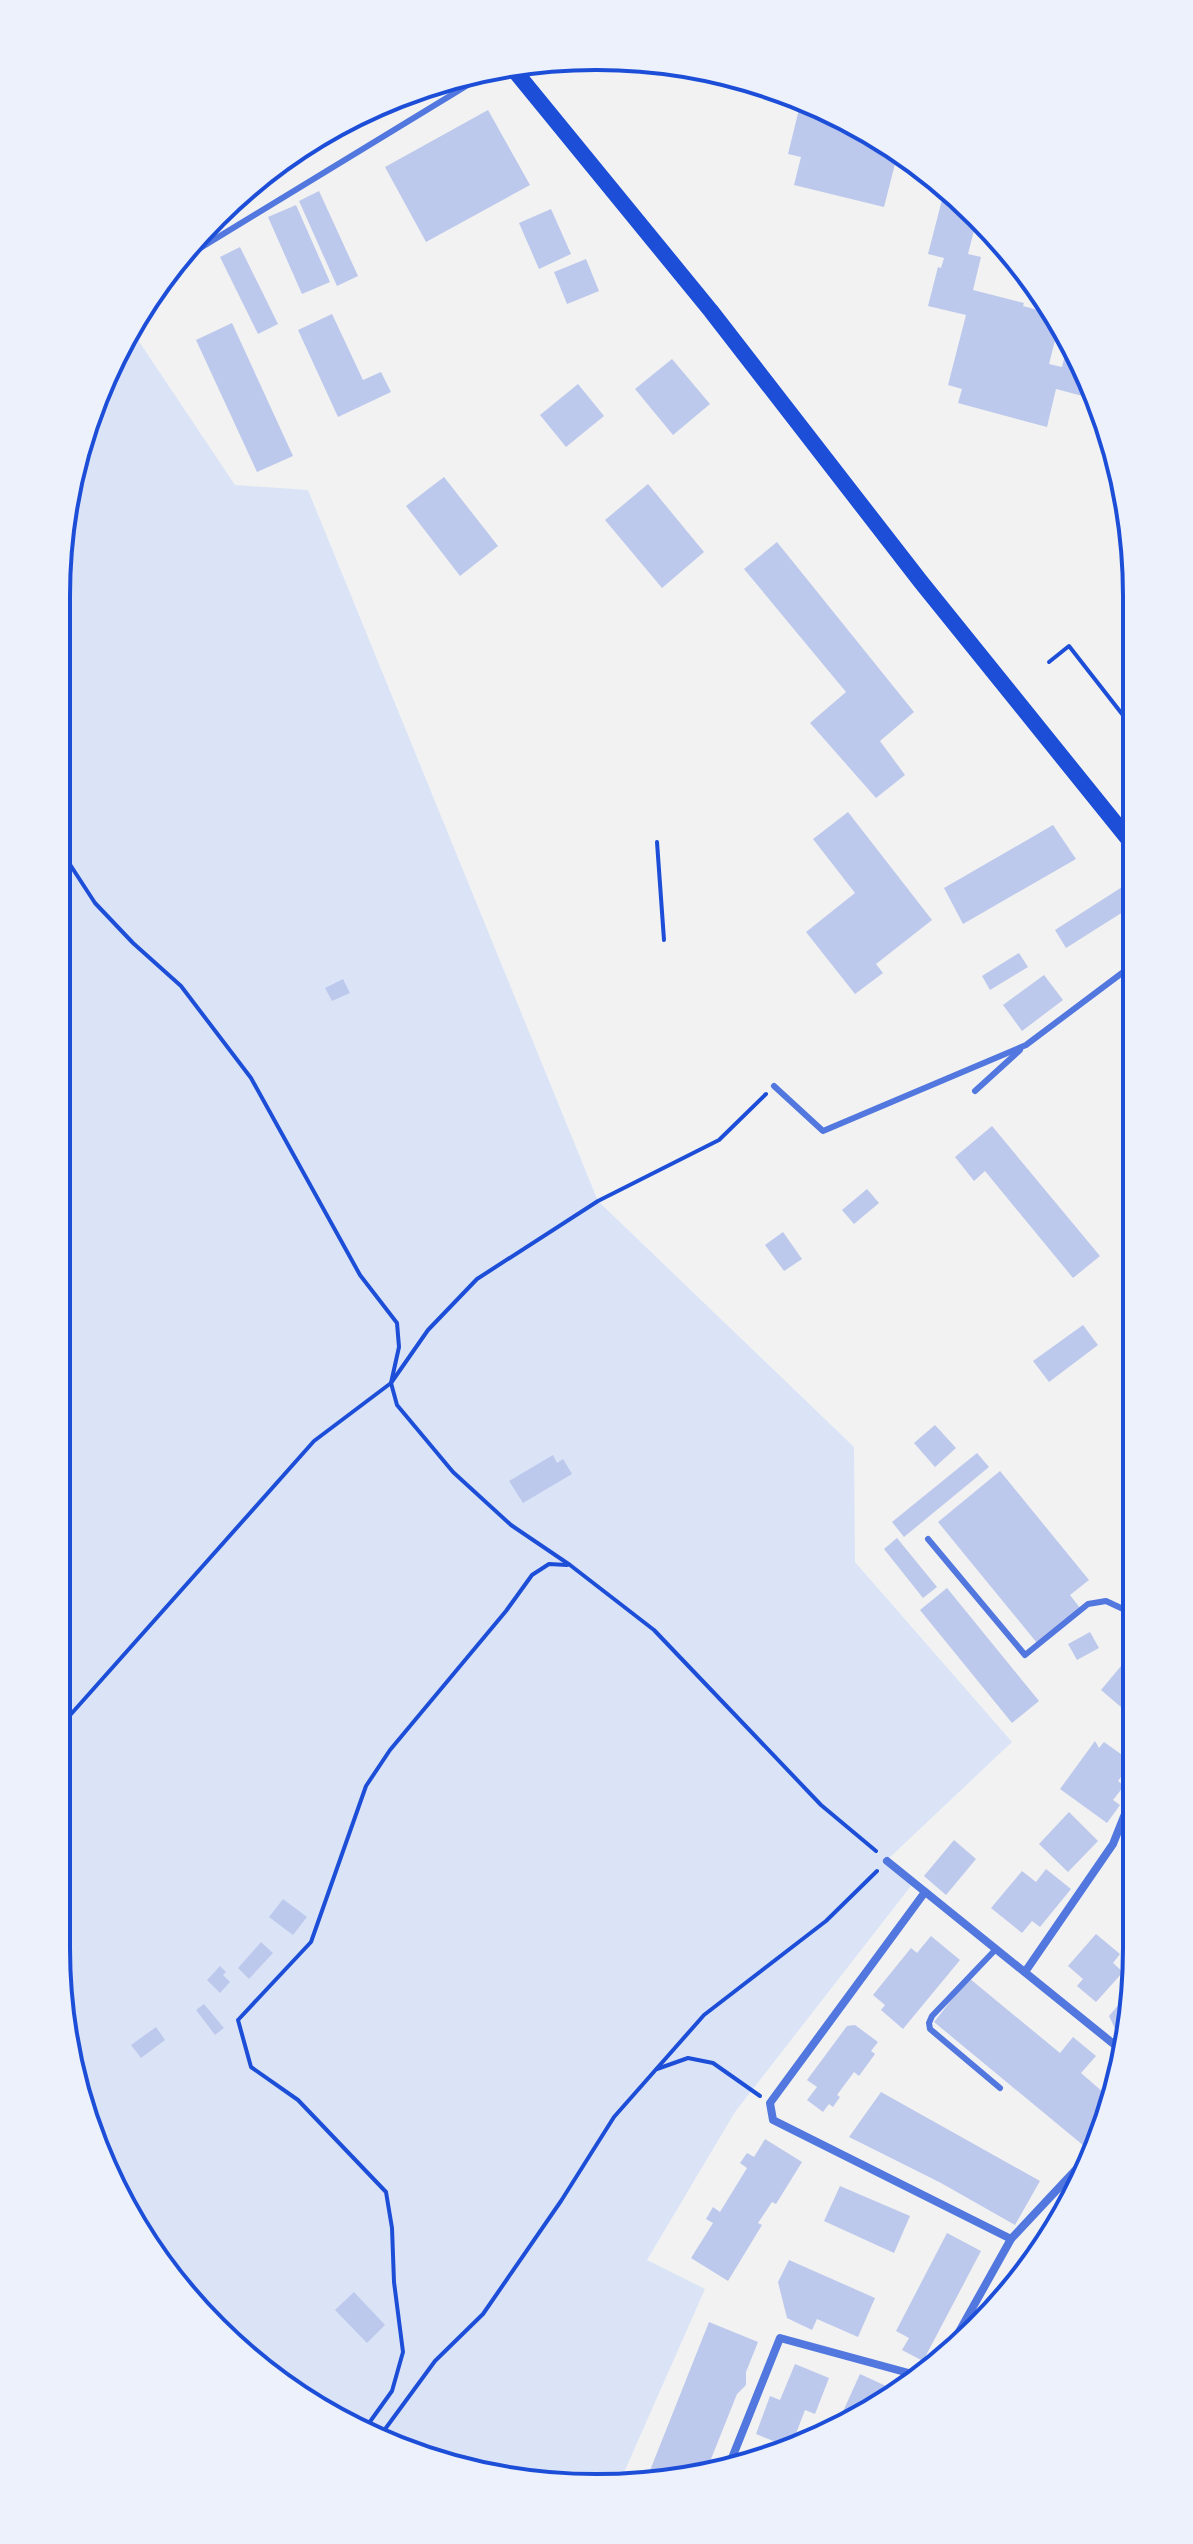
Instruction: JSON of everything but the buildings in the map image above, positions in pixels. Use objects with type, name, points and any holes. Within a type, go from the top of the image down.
[{"type":"main road","points":[[519,76],[711,311],[930,593],[1123,833]]},
{"type":"street","points":[[1025,1972],[1113,1844],[1123,1819]]},
{"type":"street","points":[[887,1861],[1114,2044]]},
{"type":"street","points":[[925,1892],[770,2103],[773,2120],[1011,2239]]},
{"type":"street","points":[[962,2326],[1011,2239],[1072,2174]]},
{"type":"street","points":[[733,2456],[780,2338],[907,2372]]},
{"type":"lane","points":[[204,246],[465,87]]},
{"type":"lane","points":[[975,1091],[1026,1045],[1123,972]]},
{"type":"lane","points":[[774,1086],[823,1131],[1026,1045]]},
{"type":"lane","points":[[928,1539],[1025,1655],[1088,1604],[1106,1601],[1123,1609]]},
{"type":"lane","points":[[996,1949],[932,2016],[929,2023],[930,2029],[1000,2088]]},
{"type":"path","points":[[1049,662],[1069,646],[1123,715]]},
{"type":"path","points":[[657,842],[664,940]]},
{"type":"path","points":[[70,865],[95,903],[181,986],[251,1078],[360,1275],[397,1323],[399,1347],[391,1383],[397,1405],[453,1472],[511,1525],[570,1565],[654,1630],[821,1805],[887,1861],[826,1921],[704,2015],[655,2070],[614,2117],[483,2314],[435,2361],[385,2429]]},
{"type":"path","points":[[70,1715],[314,1441],[391,1383],[428,1330],[477,1279],[598,1201],[719,1140],[774,1086]]},
{"type":"path","points":[[369,2422],[392,2391],[403,2352],[386,2192],[298,2100],[251,2067],[238,2020],[311,1942],[366,1786],[390,1750],[506,1611],[532,1575],[549,1564],[570,1565]]},
{"type":"path","points":[[655,2070],[688,2058],[713,2063],[770,2103]]},
{"type":"shaded area","points":[[138,339],[235,485],[308,490],[598,1201],[854,1447],[855,1562],[1012,1742],[887,1860],[914,1882],[735,2112],[647,2260],[705,2289],[624,2473],[562,2473],[528,2469],[494,2464],[427,2446],[364,2420],[304,2385],[224,2320],[179,2268],[141,2211],[110,2149],[88,2084],[75,2016],[70,1948],[70,596],[75,528],[88,460],[110,395]]}]
